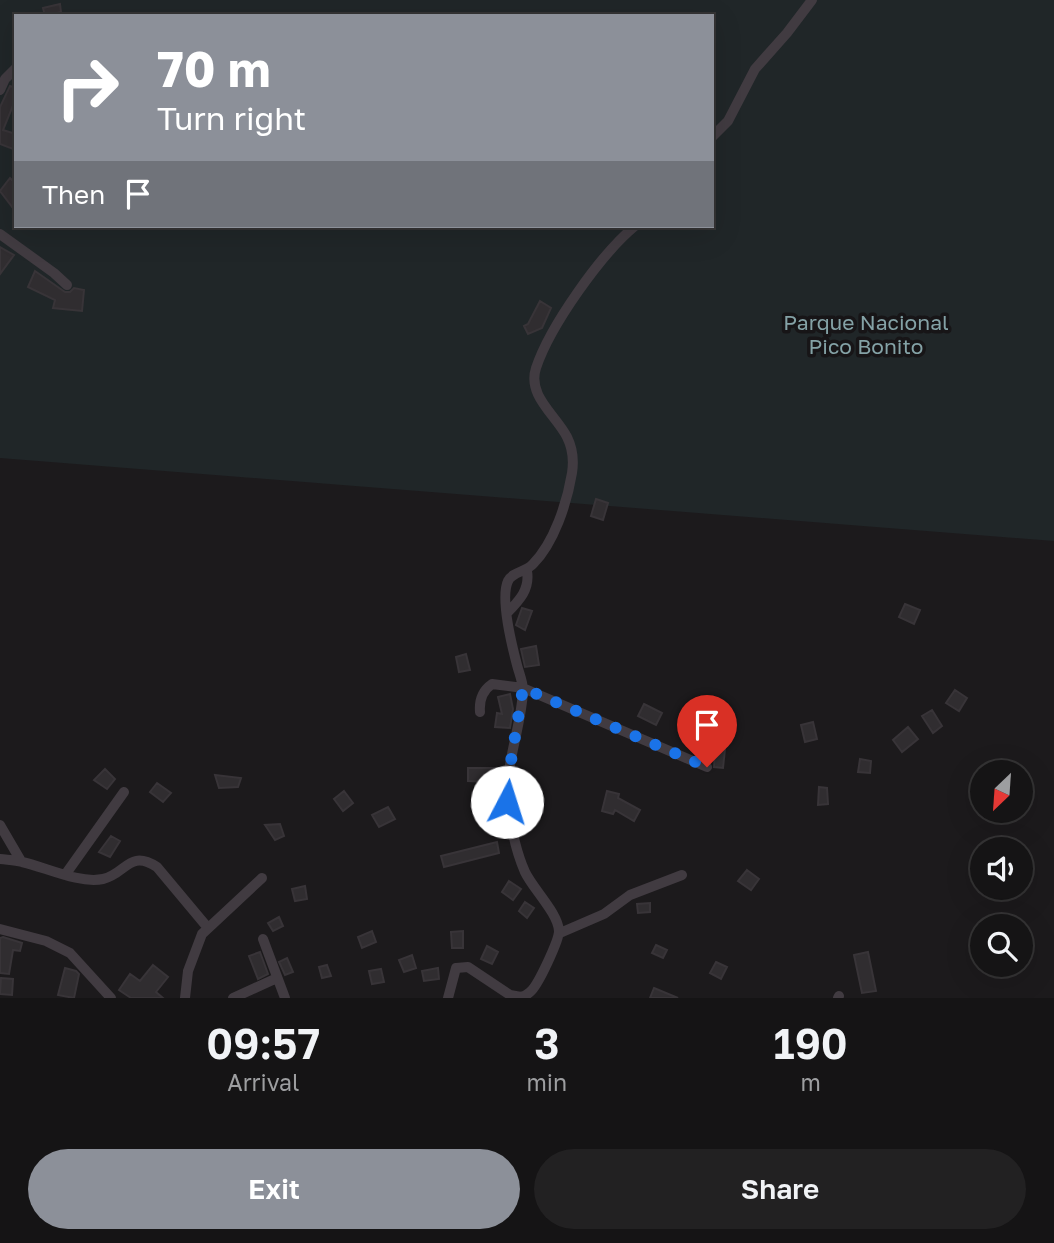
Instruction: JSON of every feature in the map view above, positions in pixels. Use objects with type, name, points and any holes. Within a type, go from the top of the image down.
[{"type":"street","points":[[714,134],[727,121],[755,69],[788,33],[812,0]]},
{"type":"street","points":[[0,90],[5,79],[14,70]]},
{"type":"street","points":[[448,998],[456,968],[462,966],[468,967],[510,995],[521,997],[531,992],[559,933],[557,921],[534,890],[524,870],[507,802],[523,688],[516,663],[506,583],[511,576],[527,571],[548,547],[573,464],[566,435],[548,414],[537,391],[535,372],[552,331],[613,246],[633,228]]},
{"type":"street","points":[[0,234],[67,285]]},
{"type":"street","points":[[508,613],[524,593],[528,581],[527,571]]},
{"type":"street","points":[[480,712],[479,702],[486,688],[492,684],[523,688],[707,767]]},
{"type":"street","points":[[65,875],[124,792]]},
{"type":"street","points":[[0,825],[21,861]]},
{"type":"street","points":[[0,859],[21,861],[65,875],[105,879],[133,861],[149,862],[157,867],[208,928]]},
{"type":"street","points":[[559,933],[604,914],[630,895],[682,875]]},
{"type":"street","points":[[185,998],[188,971],[195,946],[202,934],[262,878]]},
{"type":"street","points":[[0,929],[46,941],[70,953],[111,998]]},
{"type":"street","points":[[263,939],[285,998]]},
{"type":"street","points":[[233,998],[277,978]]},
{"type":"green space","name":"Parque Nacional Pico Bonito","points":[[0,0],[1054,0],[1054,541],[0,458]]},
{"type":"building","points":[[60,4],[61,12],[44,14],[43,8]]},
{"type":"building","points":[[10,86],[14,87],[14,103],[3,130],[14,133],[14,149],[0,144],[0,107]]},
{"type":"building","points":[[10,178],[14,182],[14,209],[0,191]]},
{"type":"building","points":[[0,247],[14,255],[0,274]]},
{"type":"building","points":[[35,271],[65,292],[74,288],[84,290],[82,311],[53,308],[55,300],[28,287]]},
{"type":"building","points":[[540,301],[551,308],[542,328],[528,334],[524,326],[528,324]]},
{"type":"building","points":[[596,499],[608,503],[603,520],[591,516]]},
{"type":"building","points":[[905,604],[920,610],[914,624],[899,617]]},
{"type":"building","points":[[522,608],[532,611],[525,630],[516,625]]},
{"type":"building","points":[[536,646],[539,665],[525,667],[521,649]]},
{"type":"building","points":[[466,654],[470,670],[459,672],[456,657]]},
{"type":"building","points":[[955,690],[967,698],[959,711],[946,703]]},
{"type":"building","points":[[510,694],[513,709],[510,728],[495,727],[497,713],[502,714],[498,697]]},
{"type":"building","points":[[644,704],[662,713],[656,725],[638,716]]},
{"type":"building","points":[[932,710],[942,726],[933,733],[922,716]]},
{"type":"building","points":[[813,722],[817,739],[805,742],[801,725]]},
{"type":"building","points":[[908,727],[918,739],[902,752],[893,740]]},
{"type":"building","points":[[715,749],[725,749],[723,768],[714,767]]},
{"type":"building","points":[[860,759],[871,761],[870,773],[858,772]]},
{"type":"building","points":[[468,768],[498,768],[500,782],[490,784],[468,781]]},
{"type":"building","points":[[105,769],[115,779],[107,789],[94,780]]},
{"type":"building","points":[[215,775],[241,778],[238,787],[219,788]]},
{"type":"building","points":[[157,783],[171,793],[163,802],[150,792]]},
{"type":"building","points":[[819,787],[827,788],[828,804],[818,805]]},
{"type":"building","points":[[344,791],[353,803],[343,811],[334,799]]},
{"type":"building","points":[[607,791],[619,794],[618,798],[640,810],[634,821],[615,810],[613,814],[602,811]]},
{"type":"building","points":[[388,807],[395,819],[379,827],[372,815]]},
{"type":"building","points":[[280,824],[284,836],[275,840],[265,825]]},
{"type":"building","points":[[111,836],[120,841],[110,857],[99,852]]},
{"type":"building","points":[[497,842],[499,853],[444,867],[441,856]]},
{"type":"building","points":[[747,870],[759,879],[751,890],[738,881]]},
{"type":"building","points":[[509,881],[521,889],[513,900],[502,892]]},
{"type":"building","points":[[305,886],[307,899],[295,901],[292,889]]},
{"type":"building","points":[[525,902],[534,908],[527,918],[519,911]]},
{"type":"building","points":[[650,903],[650,912],[638,913],[637,904]]},
{"type":"building","points":[[279,917],[283,926],[273,931],[268,923]]},
{"type":"building","points":[[372,931],[376,942],[362,948],[358,937]]},
{"type":"building","points":[[463,931],[463,948],[452,948],[451,932]]},
{"type":"building","points":[[0,938],[22,943],[20,951],[13,950],[9,974],[0,973]]},
{"type":"building","points":[[656,945],[667,950],[663,958],[652,953]]},
{"type":"building","points":[[487,946],[498,952],[492,964],[481,959]]},
{"type":"building","points":[[260,952],[268,974],[258,979],[249,956]]},
{"type":"building","points":[[868,952],[876,991],[862,993],[854,955]]},
{"type":"building","points":[[412,955],[416,968],[404,972],[399,960]]},
{"type":"building","points":[[287,958],[293,972],[285,975],[279,962]]},
{"type":"building","points":[[716,962],[727,967],[721,979],[710,973]]},
{"type":"building","points":[[153,965],[168,977],[156,992],[163,998],[131,998],[119,990],[130,974],[140,981]]},
{"type":"building","points":[[327,965],[331,976],[322,978],[319,967]]},
{"type":"building","points":[[65,968],[79,974],[74,998],[58,995]]},
{"type":"building","points":[[438,968],[439,979],[424,981],[422,971]]},
{"type":"building","points":[[381,969],[384,982],[372,984],[369,971]]},
{"type":"building","points":[[1,978],[13,979],[12,995],[0,994]]},
{"type":"building","points":[[654,988],[678,998],[650,998]]},
{"type":"route","points":[[507,802],[523,688],[707,767]]}]
